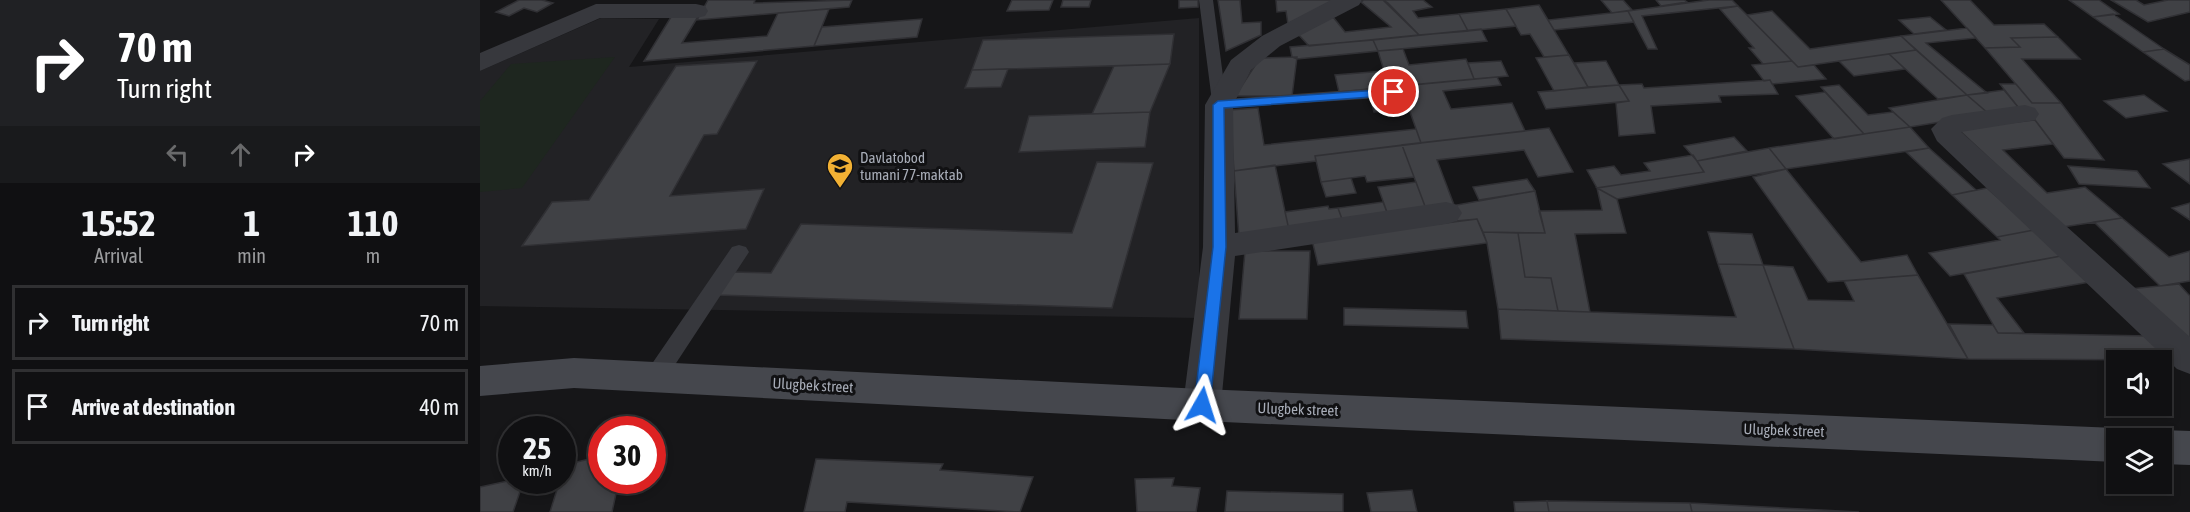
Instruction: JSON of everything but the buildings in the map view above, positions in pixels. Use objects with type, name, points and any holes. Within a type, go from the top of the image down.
[{"type":"street","points":[[1202,405],[1219,247],[1218,105],[1240,66],[1271,41],[1350,0]]},
{"type":"street","points":[[480,63],[596,11],[696,11]]},
{"type":"street","points":[[2025,114],[1952,124],[1945,129],[1947,135],[2190,359]]},
{"type":"street","points":[[1219,247],[1446,213]]},
{"type":"street","name":"Ulugbek street","points":[[480,381],[574,373],[655,376],[1202,405],[2106,445]]},
{"type":"street","points":[[2172,447],[2190,448]]},
{"type":"lane","points":[[1206,0],[1218,105],[1394,92]]},
{"type":"lane","points":[[655,376],[739,252]]},
{"type":"shaded area","name":"Davlatobod tumani 77-maktab","points":[[601,18],[659,19],[629,67],[1199,18],[1199,318],[480,306],[480,71]]},
{"type":"shaded area","points":[[615,57],[522,188],[480,192],[480,101],[511,64]]},
{"type":"place","name":"Davlatobod tumani 77-maktab","points":[[840,189]]},
{"type":"route","points":[[1202,405],[1219,247],[1218,105],[1394,92]]}]
